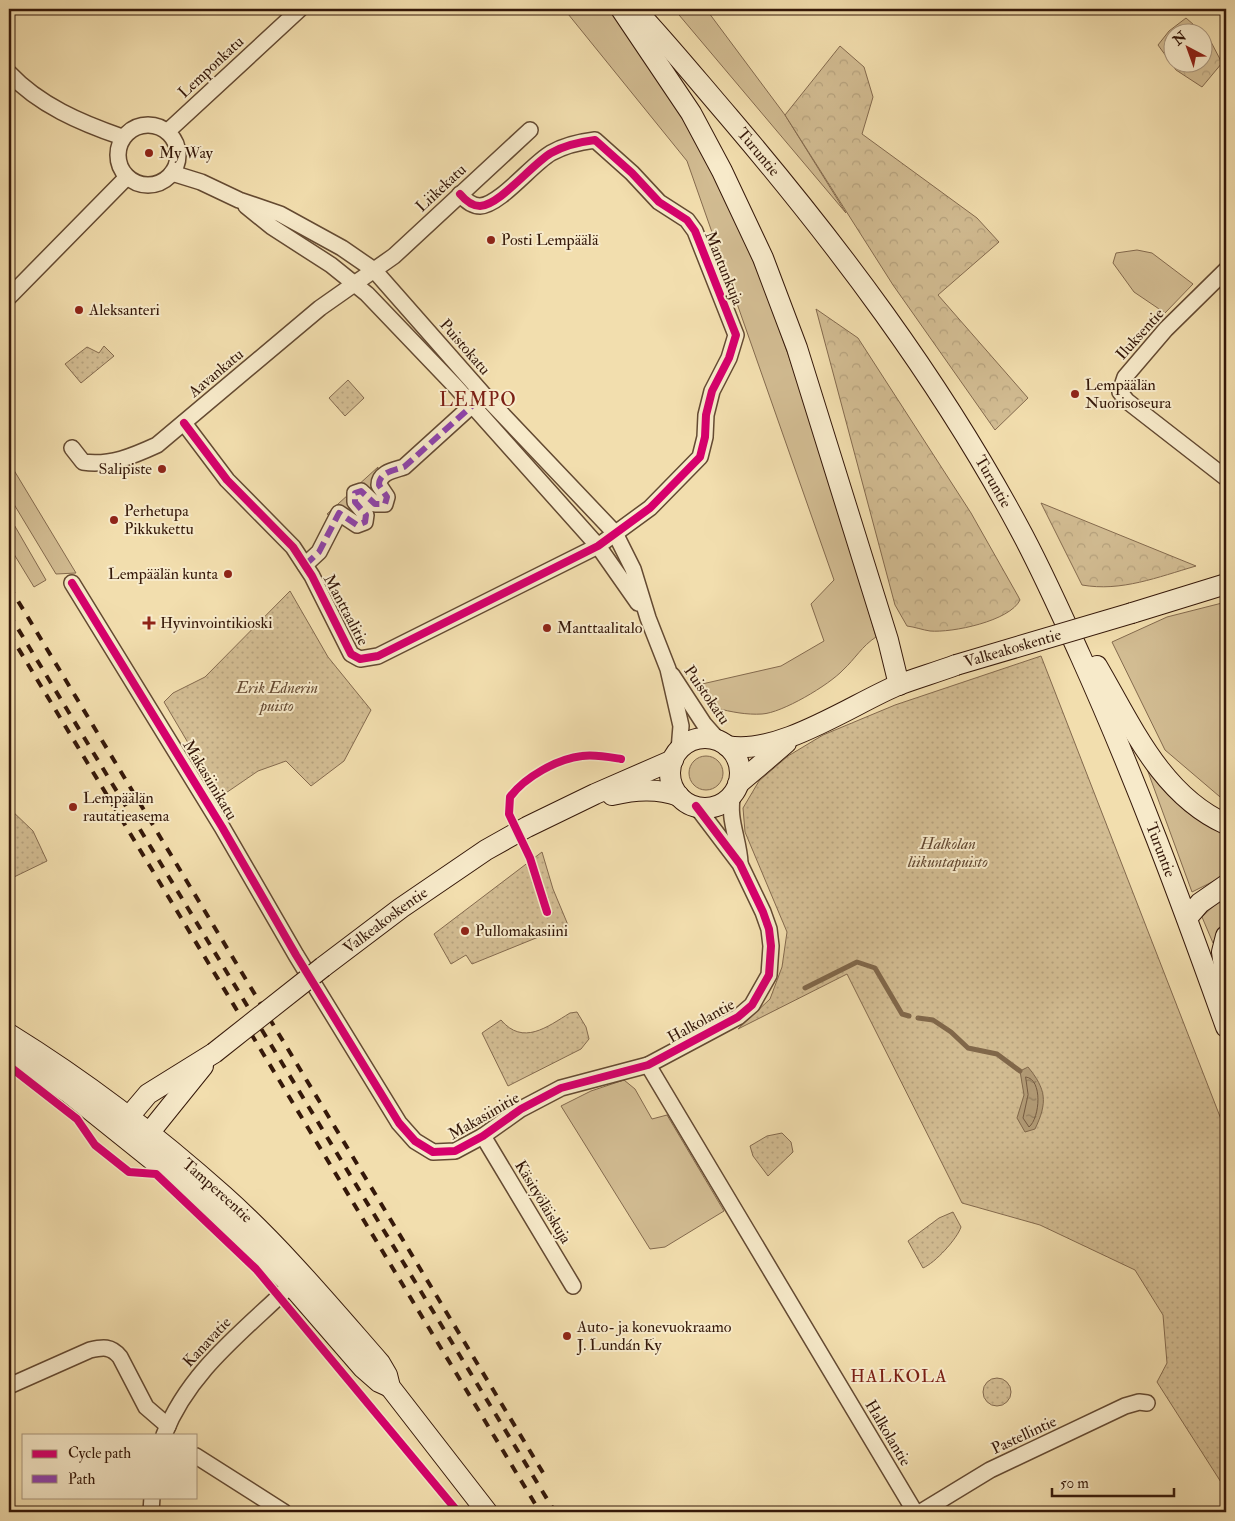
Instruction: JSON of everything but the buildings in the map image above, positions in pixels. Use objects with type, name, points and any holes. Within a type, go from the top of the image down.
[{"type":"main road","points":[[621,9],[691,113],[722,171],[763,258],[797,348],[888,640],[899,685]]},
{"type":"main road","name":"Turuntie","points":[[636,9],[667,42],[765,159],[864,286],[952,412],[1018,525],[1048,584],[1141,796],[1226,1027]]},
{"type":"main road","points":[[1048,584],[1154,764],[1173,785],[1194,803],[1214,818],[1226,824]]},
{"type":"main road","name":"Valkeakoskentie","points":[[723,744],[758,747],[804,730],[899,685],[1226,584]]},
{"type":"main road","name":"Valkeakoskentie","points":[[735,789],[766,759],[804,730]]},
{"type":"main road","points":[[697,739],[723,744],[738,762],[735,789],[725,802],[715,806],[687,801],[671,779],[676,755],[697,739]]},
{"type":"main road","name":"Valkeakoskentie","points":[[122,1123],[148,1094],[214,1053],[322,967],[467,862],[527,827],[676,755]]},
{"type":"main road","name":"Valkeakoskentie","points":[[569,807],[643,790],[670,793],[687,801]]},
{"type":"main road","points":[[1187,918],[1200,903],[1226,885]]},
{"type":"main road","points":[[1226,936],[1222,952],[1226,982]]},
{"type":"main road","name":"Tampereentie","points":[[9,1034],[47,1057],[122,1123],[224,1196],[302,1275],[380,1363],[387,1375],[390,1387],[487,1512]]},
{"type":"main road","name":"Tampereentie","points":[[9,1052],[68,1093],[122,1123]]},
{"type":"main road","name":"Valkeakoskentie","points":[[144,1140],[214,1053]]},
{"type":"main road","name":"Tampereentie","points":[[144,1140],[291,1285],[363,1368],[379,1382],[390,1387]]},
{"type":"street","name":"Lemponkatu","points":[[168,132],[300,9]]},
{"type":"street","points":[[9,73],[41,99],[70,116],[122,137]]},
{"type":"street","points":[[139,125],[159,126],[168,132],[177,147],[177,165],[172,173],[165,180],[156,184],[145,185],[127,177],[118,162],[118,145],[122,137],[129,130],[139,125]]},
{"type":"street","name":"Liikekatu","points":[[374,270],[394,256],[530,130]]},
{"type":"street","name":"Mantunkuja","points":[[460,194],[466,201],[480,206],[495,200],[550,154],[565,146],[595,140],[632,173],[659,202],[687,220],[692,226],[736,335],[729,358],[712,391],[706,415],[705,437],[700,457],[650,508],[615,534]]},
{"type":"street","name":"Puistokatu","points":[[172,173],[202,182],[239,200],[280,214],[342,248],[374,270],[484,394],[615,534],[633,569],[648,618],[668,669],[681,726],[676,755]]},
{"type":"street","points":[[9,296],[127,177]]},
{"type":"street","name":"Puistokatu","points":[[239,200],[272,228],[331,265],[354,284],[428,357],[598,546],[648,618]]},
{"type":"street","name":"Aavankatu","points":[[72,448],[83,462],[105,463],[141,453],[157,445],[320,308],[374,270]]},
{"type":"street","name":"Iluksentie","points":[[1226,270],[1166,329],[1124,376],[1120,392],[1127,401],[1226,478]]},
{"type":"street","points":[[305,565],[319,552],[339,513],[357,525],[365,522],[366,514],[354,500],[355,493],[363,492],[375,504],[385,504],[386,495],[379,485],[379,480],[390,470],[404,467],[484,394]]},
{"type":"street","name":"Manttaalitie","points":[[184,423],[227,480],[289,541],[305,565],[351,654],[360,659],[370,659],[598,546],[615,534]]},
{"type":"street","name":"Makasiinikatu","points":[[72,582],[222,827],[320,994]]},
{"type":"street","name":"Puistokatu","points":[[668,669],[704,724],[723,744]]},
{"type":"street","name":"Halkolantie","points":[[735,789],[730,813],[740,850],[740,864]]},
{"type":"street","name":"Halkolantie","points":[[687,801],[740,864],[763,912],[768,929],[769,975],[763,989],[752,1005],[738,1017],[648,1065],[915,1512]]},
{"type":"street","name":"Makasiinitie","points":[[320,994],[399,1123],[415,1141],[433,1152],[455,1151],[482,1136],[521,1109],[561,1088],[648,1065]]},
{"type":"street","name":"Käsityöläiskuja","points":[[482,1136],[573,1286]]},
{"type":"street","name":"Kanavatie","points":[[166,1432],[182,1399],[208,1365],[291,1285]]},
{"type":"street","points":[[9,1386],[90,1350],[104,1347],[114,1350],[120,1357],[146,1407],[166,1432]]},
{"type":"street","name":"Pastellintie","points":[[921,1512],[990,1470],[1125,1406],[1139,1402],[1147,1403]]},
{"type":"street","points":[[198,1457],[284,1512]]},
{"type":"street","points":[[151,1512],[152,1498]]},
{"type":"green space","points":[[564,9],[610,9],[674,104],[729,206],[759,275],[789,356],[816,438],[876,637],[827,683],[793,704],[781,709],[762,714],[745,714],[716,708],[702,684],[781,666],[824,641],[811,604],[834,580],[687,161]]},
{"type":"green space","points":[[674,9],[706,9],[785,115],[846,213]]},
{"type":"green space","points":[[1186,18],[1191,22],[1181,22]]},
{"type":"green space","points":[[1162,40],[1162,51],[1158,45]]},
{"type":"green space","points":[[1212,44],[1222,63],[1202,87],[1179,72],[1212,72]]},
{"type":"green space","points":[[840,46],[864,67],[873,97],[862,134],[977,218],[999,242],[938,295],[1028,398],[995,430],[893,285],[785,115]]},
{"type":"green space","points":[[1137,250],[1152,253],[1193,284],[1165,313],[1134,292],[1113,263],[1116,253]]},
{"type":"green space","points":[[816,309],[858,338],[971,513],[1020,600],[1005,614],[980,624],[952,630],[930,631],[907,626],[895,605]]},
{"type":"green space","points":[[104,346],[114,356],[81,383],[65,364],[87,347],[99,353]]},
{"type":"green space","points":[[348,380],[364,398],[345,416],[329,398]]},
{"type":"green space","points":[[9,462],[76,573],[56,574],[9,496]]},
{"type":"green space","points":[[378,467],[375,487],[368,493],[356,487]]},
{"type":"green space","points":[[349,494],[353,507],[347,512],[330,516],[327,514]]},
{"type":"green space","points":[[1041,503],[1196,566],[1154,579],[1125,585],[1097,587],[1082,585]]},
{"type":"green space","points":[[9,516],[46,580],[34,587],[9,546]]},
{"type":"green space","name":"Erik Ednerin puisto","points":[[290,591],[328,657],[371,710],[344,761],[311,786],[286,761],[258,771],[220,797],[164,702],[173,693],[205,677]]},
{"type":"green space","points":[[1226,602],[1226,802],[1165,750],[1112,642],[1167,617]]},
{"type":"green space","name":"Halkolan liikuntapuisto","points":[[1041,656],[1226,1132],[1226,1490],[1157,1382],[1167,1363],[1163,1315],[1135,1270],[1040,1225],[962,1203],[847,974],[738,1029],[770,999],[782,967],[787,932],[745,832],[743,808],[759,781],[788,756],[823,735],[895,705]]},
{"type":"green space","points":[[706,756],[713,757],[718,761],[722,766],[722,780],[718,785],[713,789],[706,790],[699,789],[694,785],[690,780],[689,773],[690,766],[694,761],[699,757]]},
{"type":"green space","points":[[1147,769],[1226,833],[1226,875],[1192,892]]},
{"type":"green space","points":[[9,808],[33,831],[47,861],[14,877],[9,872]]},
{"type":"green space","points":[[542,852],[553,889],[568,925],[472,964],[466,955],[451,964],[434,934]]},
{"type":"green space","points":[[1226,894],[1226,914],[1213,943],[1202,917]]},
{"type":"green space","points":[[577,1012],[586,1027],[589,1039],[581,1049],[508,1086],[482,1033],[501,1020],[509,1028],[518,1032],[535,1032],[553,1024],[570,1013]]},
{"type":"green space","points":[[624,1080],[635,1089],[652,1119],[667,1115],[724,1211],[665,1247],[650,1249],[561,1106],[591,1091]]},
{"type":"green space","points":[[782,1133],[791,1142],[793,1152],[768,1176],[753,1156],[750,1146],[767,1136]]},
{"type":"green space","points":[[953,1212],[961,1227],[959,1232],[939,1256],[923,1268],[908,1241],[939,1218]]},
{"type":"green space","points":[[997,1378],[1007,1382],[1011,1392],[1007,1402],[997,1406],[987,1402],[983,1392],[987,1382]]},
{"type":"water","points":[[1028,1067],[1042,1089],[1043,1103],[1035,1129],[1025,1132],[1017,1118],[1024,1095],[1020,1071]]},
{"type":"waterway","points":[[805,988],[857,962],[875,968],[902,1014],[909,1016]]},
{"type":"waterway","points":[[918,1018],[933,1020],[951,1032],[968,1048],[997,1054],[1020,1071]]},
{"type":"railway","points":[[9,586],[545,1476]]},
{"type":"railway","points":[[9,614],[555,1512]]},
{"type":"railway","points":[[9,633],[540,1512]]},
{"type":"marked path","points":[[305,565],[319,552],[339,513],[357,525],[365,522],[366,515],[355,502],[355,493],[361,491],[375,504],[385,504],[387,497],[379,485],[382,477],[388,472],[404,467],[484,395]]},
{"type":"cycle path","points":[[184,423],[227,480],[293,547],[312,576],[351,654],[360,659],[378,656],[598,546],[650,508],[700,457],[705,437],[706,415],[712,391],[729,358],[736,335],[695,231],[687,220],[659,202],[632,173],[595,140],[572,144],[551,153],[506,192],[488,204],[474,205],[460,194]]},
{"type":"cycle path","points":[[72,583],[222,827],[296,955],[399,1123],[415,1141],[433,1152],[455,1151],[483,1136],[521,1109],[561,1088],[648,1065],[738,1017],[752,1005],[769,975],[771,946],[769,929],[740,864],[696,806]]},
{"type":"cycle path","points":[[547,912],[530,858],[509,814],[510,797],[533,776],[562,761],[587,755],[621,759]]},
{"type":"cycle path","points":[[9,1066],[77,1119],[95,1145],[129,1172],[156,1174],[256,1269],[458,1512]]},
{"type":"place","name":"My Way","points":[[149,153]]},
{"type":"place","name":"Posti Lempäälä","points":[[491,240]]},
{"type":"place","name":"Aleksanteri","points":[[79,310]]},
{"type":"place","name":"Lempäälän Nuorisoseura","points":[[1075,394]]},
{"type":"place","name":"Salipiste","points":[[162,469]]},
{"type":"place","name":"Perhetupa Pikkukettu","points":[[114,520]]},
{"type":"place","name":"Lempäälän kunta","points":[[228,574]]},
{"type":"place","name":"Hyvinvointikioski","points":[[149,623]]},
{"type":"place","name":"Manttaalitalo","points":[[547,628]]},
{"type":"place","name":"Lempäälän rautatieasema","points":[[73,807]]},
{"type":"place","name":"Pullomakasiini","points":[[465,931]]},
{"type":"place","name":"Auto- ja konevuokraamo J. Lundán Ky","points":[[567,1336]]},
{"type":"district","name":"LEMPO","points":[[478,400]]},
{"type":"district","name":"HALKOLA","points":[[899,1376]]}]
